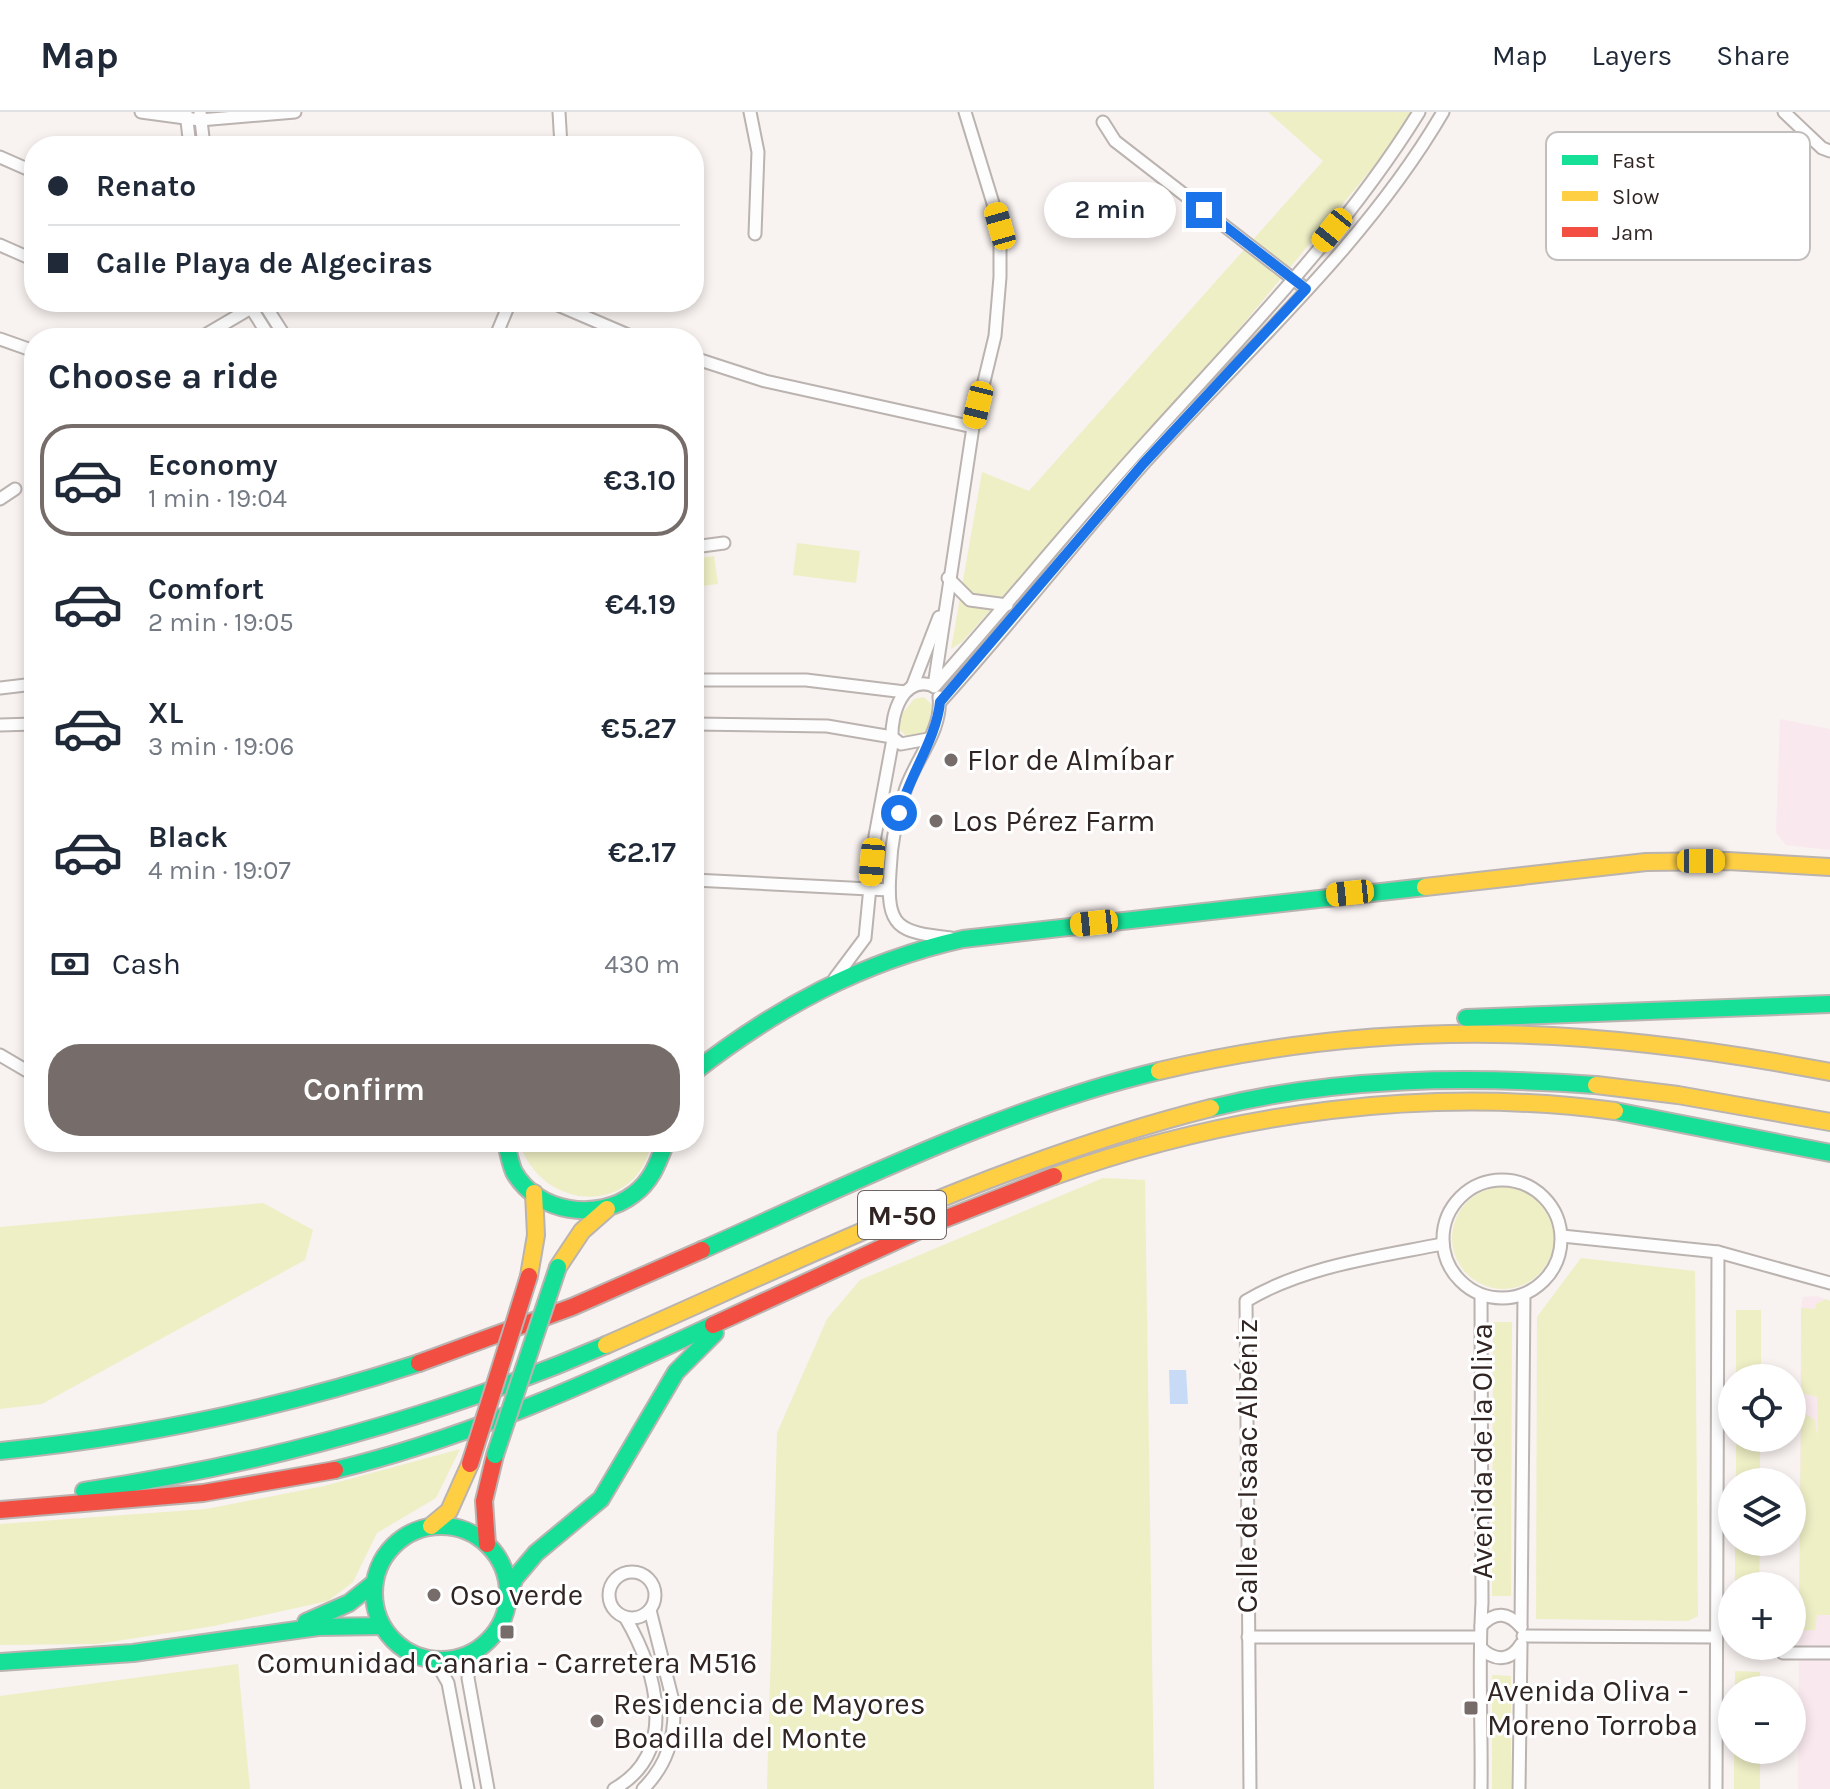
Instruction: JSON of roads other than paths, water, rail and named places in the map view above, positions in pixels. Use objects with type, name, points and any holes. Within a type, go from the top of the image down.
[{"type":"main road","points":[[704,1054],[729,1043],[831,982],[916,948],[963,939],[1646,862],[1728,861],[1827,868]]},
{"type":"main road","points":[[934,1147],[1001,1111],[1088,1082],[1220,1048],[1327,1030],[1521,1015],[1830,1004]]},
{"type":"main road","name":"M-50","points":[[0,1451],[106,1440],[202,1424],[300,1402],[387,1376],[576,1305],[934,1147],[1076,1096],[1221,1056],[1327,1039],[1432,1031],[1520,1030],[1602,1035],[1758,1057],[1830,1072]]},
{"type":"main road","points":[[704,1064],[729,1043]]},
{"type":"main road","name":"M-50","points":[[0,1498],[64,1494],[225,1468],[318,1447],[404,1422],[597,1349],[960,1190],[1136,1127],[1223,1105],[1303,1091],[1403,1082],[1522,1078],[1676,1092],[1830,1122]]},
{"type":"main road","points":[[0,1510],[223,1491],[323,1473],[412,1449],[518,1412],[970,1209],[1053,1177],[1144,1147],[1306,1113],[1450,1103],[1602,1109],[1830,1153]]},
{"type":"main road","points":[[509,1152],[516,1173],[534,1193],[556,1206],[581,1212],[607,1209],[631,1199],[650,1181],[664,1152]]},
{"type":"main road","points":[[431,1526],[449,1511],[470,1464],[529,1276],[536,1235],[534,1193]]},
{"type":"main road","points":[[487,1544],[484,1501],[495,1455],[558,1267],[582,1231],[607,1209]]},
{"type":"main road","points":[[508,1594],[506,1576],[487,1544],[470,1532],[451,1526],[431,1526],[410,1532],[393,1545],[380,1563],[374,1583],[375,1605],[382,1626],[405,1649],[435,1660],[470,1653],[497,1629],[514,1576],[532,1553],[571,1529],[603,1497],[662,1388],[678,1365],[698,1346],[766,1301]]},
{"type":"main road","points":[[282,1630],[333,1611],[374,1583]]},
{"type":"main road","points":[[0,1662],[152,1652],[282,1630],[356,1624],[382,1626]]},
{"type":"street","points":[[141,112],[200,116],[295,112]]},
{"type":"street","points":[[559,112],[560,136]]},
{"type":"street","points":[[750,112],[758,152],[755,234]]},
{"type":"street","points":[[963,939],[919,934],[902,928],[893,920],[889,890],[892,839],[906,787],[939,714],[940,702],[934,686],[944,601],[973,427],[995,336],[1000,226],[965,112]]},
{"type":"street","points":[[704,680],[806,680],[909,689],[934,686],[1292,279],[1391,157],[1419,112]]},
{"type":"street","points":[[940,702],[1143,464],[1306,289],[1410,168],[1443,112]]},
{"type":"street","points":[[1784,112],[1805,132]]},
{"type":"street","points":[[186,115],[189,136]]},
{"type":"street","points":[[200,116],[203,136]]},
{"type":"street","points":[[1103,122],[1115,141],[1306,289]]},
{"type":"street","points":[[1810,137],[1830,151]]},
{"type":"street","points":[[0,157],[24,168]]},
{"type":"street","points":[[0,245],[24,256]]},
{"type":"street","points":[[215,328],[239,312]]},
{"type":"street","points":[[574,312],[612,328]]},
{"type":"street","points":[[0,339],[24,347]]},
{"type":"street","points":[[704,361],[765,381],[973,427]]},
{"type":"street","points":[[0,499],[15,489]]},
{"type":"street","points":[[704,546],[724,543]]},
{"type":"street","points":[[948,578],[970,600],[1007,605]]},
{"type":"street","points":[[831,982],[854,957],[865,938],[875,836],[893,738],[894,710],[909,689],[944,601]]},
{"type":"street","points":[[0,688],[24,685]]},
{"type":"street","points":[[0,725],[24,724]]},
{"type":"street","points":[[704,724],[827,726],[893,738],[910,745],[928,739]]},
{"type":"street","points":[[704,881],[889,890]]},
{"type":"street","points":[[0,1055],[24,1069]]},
{"type":"street","points":[[1442,1244],[1444,1224],[1457,1200],[1480,1183],[1498,1178],[1526,1184],[1549,1201],[1558,1217],[1562,1236],[1560,1254],[1552,1271],[1540,1285],[1524,1294],[1510,1298],[1481,1295]]},
{"type":"street","points":[[1562,1236],[1718,1252],[1830,1283]]},
{"type":"street","name":"Avenida de la Oliva","points":[[1442,1244],[1454,1275],[1481,1295],[1481,1789]]},
{"type":"street","name":"Calle de Isaac Albéniz","points":[[1250,1789],[1246,1301],[1266,1289],[1335,1266],[1442,1244]]},
{"type":"street","points":[[1716,1789],[1718,1252]]},
{"type":"street","name":"Avenida de la Oliva","points":[[1519,1789],[1524,1294]]},
{"type":"street","points":[[614,1789],[641,1766],[649,1753],[657,1725],[655,1694],[637,1640],[625,1617],[609,1601],[611,1586],[621,1575],[637,1573],[649,1581],[655,1595],[650,1610],[674,1705],[674,1721],[663,1764],[643,1789]]},
{"type":"street","points":[[625,1617],[638,1617],[650,1610]]},
{"type":"street","points":[[1501,1614],[1513,1618],[1522,1637],[1513,1656],[1501,1659],[1489,1656],[1480,1636],[1489,1617],[1501,1614]]},
{"type":"street","points":[[1248,1637],[1480,1636]]},
{"type":"street","points":[[1522,1637],[1716,1637]]},
{"type":"street","points":[[1806,1650],[1830,1650]]},
{"type":"street","points":[[470,1653],[468,1678],[488,1789]]},
{"type":"street","points":[[435,1660],[448,1683],[468,1789]]},
{"type":"water","points":[[1169,1370],[1186,1370],[1188,1404],[1170,1404]]},
{"type":"place","name":"Flor de Almíbar","points":[[951,760]]},
{"type":"place","name":"Los Pérez Farm","points":[[936,821]]},
{"type":"place","name":"Oso verde","points":[[434,1595]]},
{"type":"place","name":"Comunidad Canaria - Carretera M516","points":[[507,1632]]},
{"type":"place","name":"Avenida Oliva - Moreno Torroba","points":[[1471,1708]]},
{"type":"place","name":"Residencia de Mayores Boadilla del Monte","points":[[597,1721]]}]
